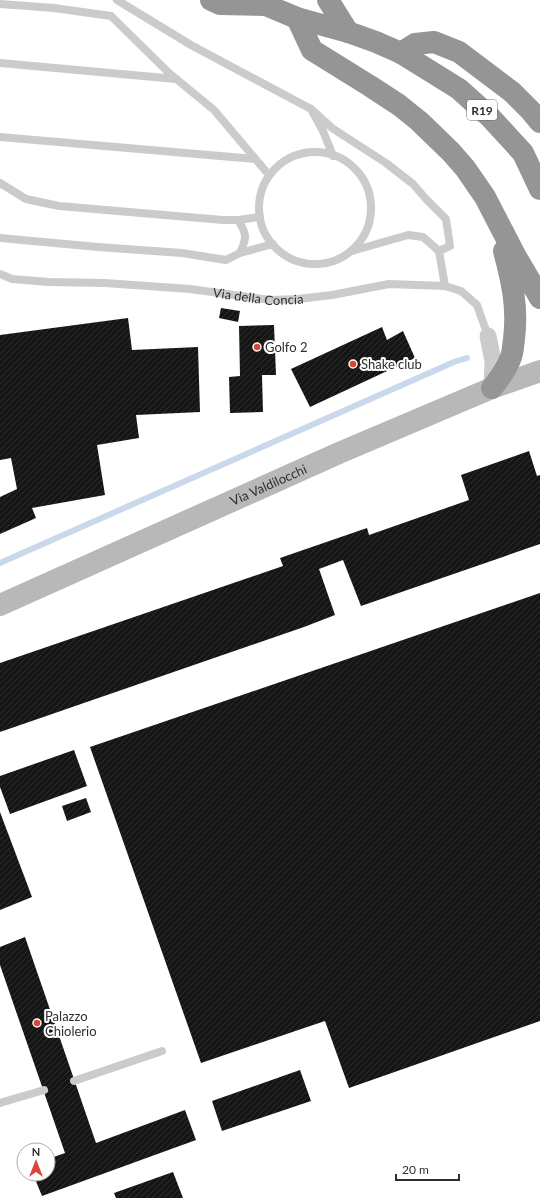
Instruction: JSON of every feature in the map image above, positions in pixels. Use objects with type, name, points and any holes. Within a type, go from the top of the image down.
[{"type":"highway","points":[[211,0],[220,4],[259,2],[296,18],[348,32]]},
{"type":"highway","points":[[328,0],[348,32]]},
{"type":"highway","points":[[296,18],[312,50],[399,105],[436,136],[465,168],[485,197],[540,298]]},
{"type":"highway","name":"R19","points":[[348,32],[401,53],[459,89],[490,118],[523,153],[540,189]]},
{"type":"highway","points":[[401,53],[415,44],[434,42],[459,52],[512,92],[540,122]]},
{"type":"highway","points":[[492,388],[504,373],[512,357],[516,316],[512,283],[497,220]]},
{"type":"main road","name":"Via Valdilocchi","points":[[0,605],[339,453],[492,388],[540,371]]},
{"type":"street","points":[[488,336],[493,361],[492,388]]},
{"type":"lane","points":[[117,0],[190,46],[310,110],[332,128],[386,163],[413,184],[446,219],[450,246],[439,251]]},
{"type":"lane","points":[[0,4],[54,8],[111,16],[176,79],[214,110],[269,175]]},
{"type":"lane","points":[[0,63],[176,79]]},
{"type":"lane","points":[[310,110],[323,131],[333,156]]},
{"type":"lane","points":[[0,137],[255,159]]},
{"type":"lane","points":[[351,251],[363,237],[370,221],[371,202],[365,183],[354,168],[338,157],[320,152],[300,154],[283,162],[269,175],[261,191],[259,209],[262,227],[273,244],[284,255],[300,262],[318,264],[336,260],[351,251],[408,235],[423,237],[439,251],[445,286]]},
{"type":"lane","points":[[0,183],[26,199],[59,206],[223,220],[238,220],[260,217]]},
{"type":"lane","points":[[238,220],[244,230],[245,242],[240,253]]},
{"type":"lane","points":[[0,238],[182,253],[226,260],[240,253],[273,244]]},
{"type":"lane","name":"Via della Concia","points":[[0,274],[12,279],[190,288],[270,300],[325,296],[389,284],[445,286],[461,291],[477,305],[488,336]]},
{"type":"lane","points":[[74,1081],[162,1051]]},
{"type":"lane","points":[[0,1103],[44,1090]]},
{"type":"building","points":[[221,308],[240,311],[238,322],[219,318]]},
{"type":"building","points":[[128,318],[132,350],[198,347],[200,412],[136,415],[139,438],[97,445],[105,495],[32,508],[36,518],[0,534],[0,497],[17,489],[11,458],[0,460],[0,335]]},
{"type":"building","points":[[274,325],[276,375],[262,375],[263,412],[230,413],[229,377],[240,376],[239,326]]},
{"type":"building","name":"Shake club","points":[[382,327],[387,340],[403,331],[415,358],[310,407],[291,369]]},
{"type":"building","points":[[529,451],[537,476],[540,475],[540,544],[361,606],[343,560],[319,569],[335,615],[0,732],[0,663],[283,566],[280,558],[367,528],[369,535],[469,500],[461,475]]},
{"type":"building","points":[[540,593],[540,1021],[349,1088],[325,1021],[201,1063],[90,747]]},
{"type":"building","points":[[74,750],[87,786],[10,814],[0,787],[0,776]]},
{"type":"building","points":[[86,798],[91,812],[67,821],[62,806]]},
{"type":"building","points":[[0,812],[32,897],[0,910]]},
{"type":"building","points":[[25,937],[96,1143],[185,1110],[196,1140],[42,1196],[36,1182],[56,1182],[56,1156],[65,1153],[0,965],[0,947]]},
{"type":"building","points":[[300,1070],[311,1101],[222,1131],[212,1101]]},
{"type":"building","points":[[173,1172],[183,1198],[116,1198],[114,1193]]},
{"type":"waterway","points":[[0,563],[454,362],[467,358]]},
{"type":"place","name":"Golfo 2","points":[[257,347]]},
{"type":"place","name":"Shake club","points":[[353,364]]},
{"type":"place","name":"Palazzo Chiolerio","points":[[37,1023]]}]
